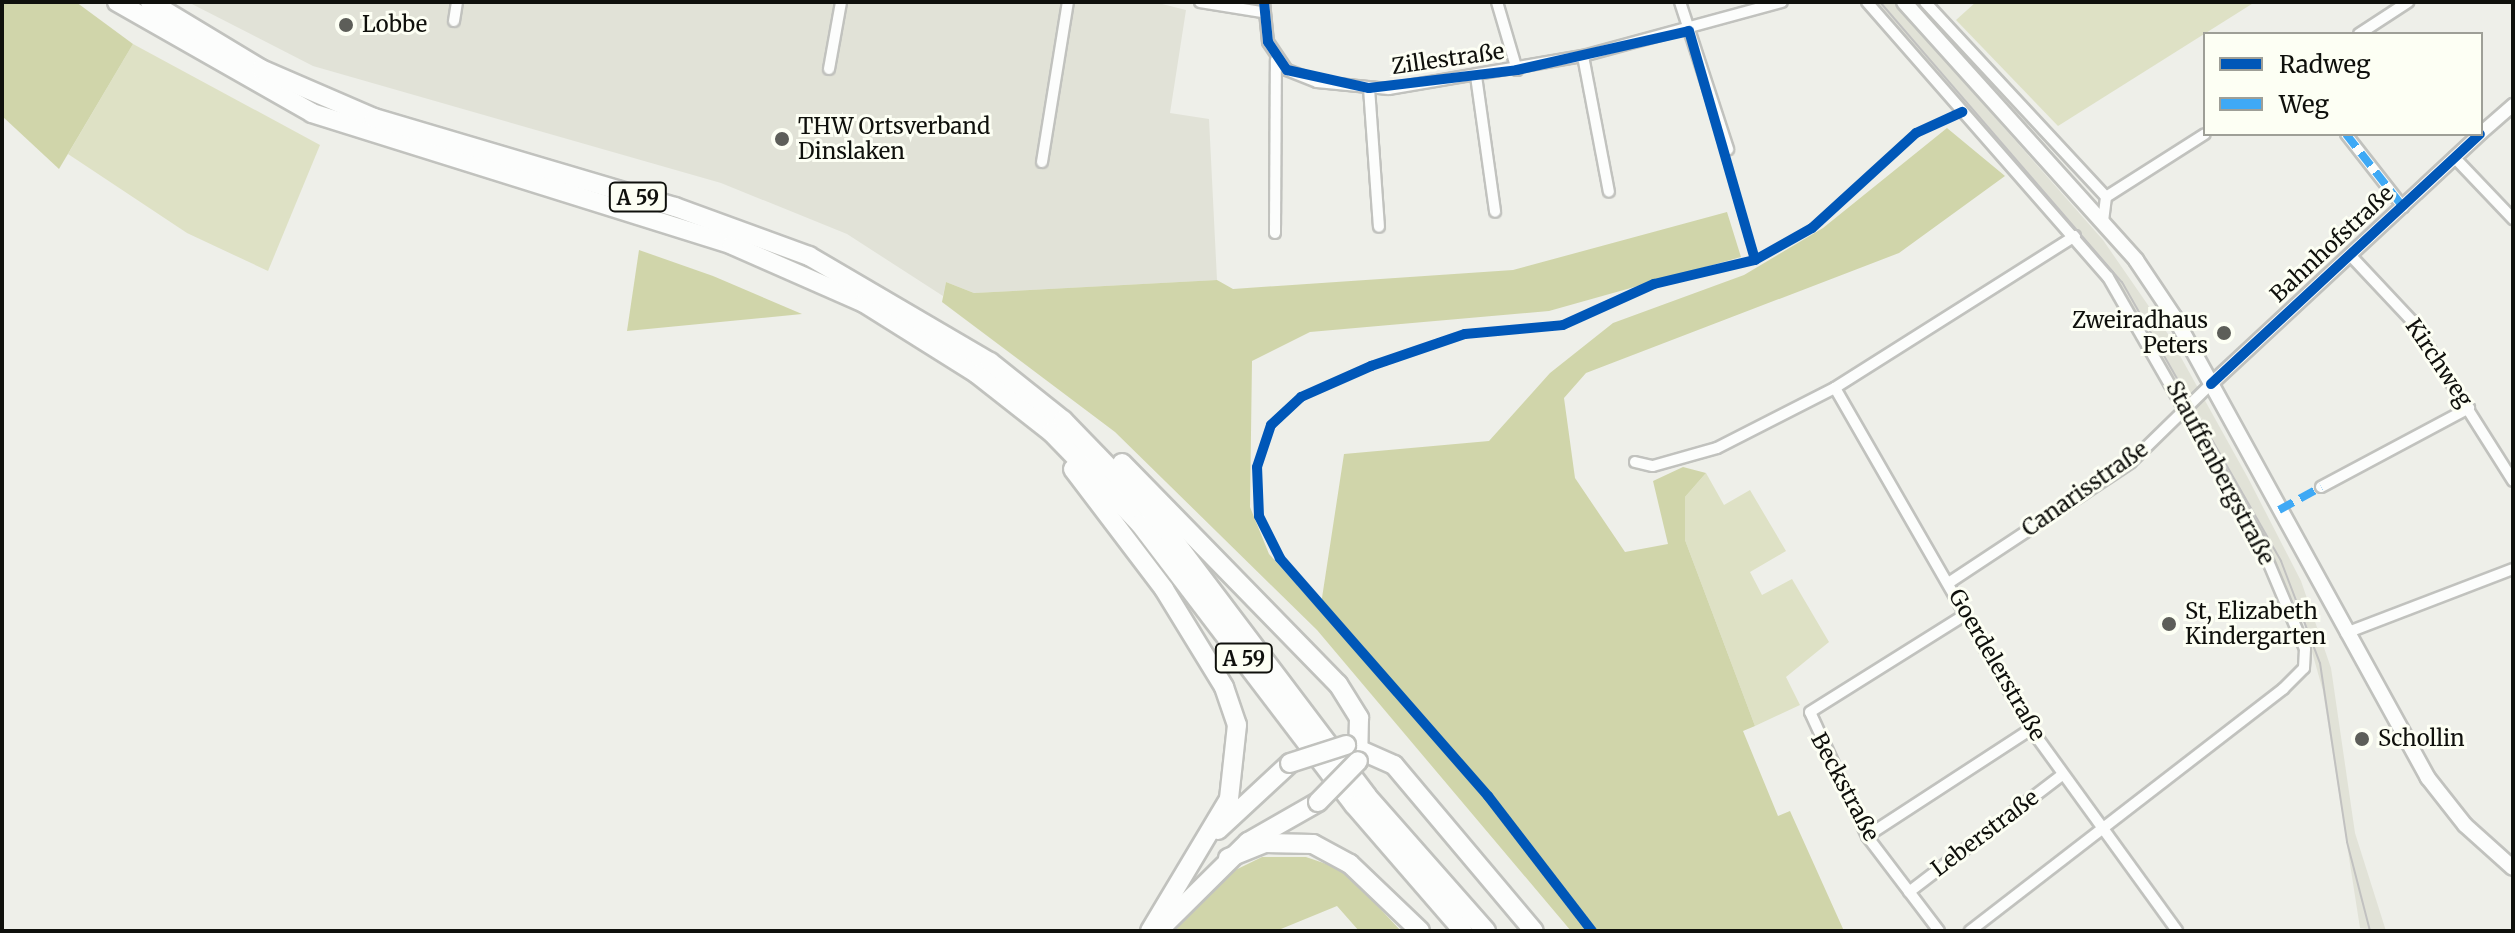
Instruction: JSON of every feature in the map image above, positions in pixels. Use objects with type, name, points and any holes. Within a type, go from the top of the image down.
[{"type":"highway","name":"A 59","points":[[117,2],[252,85],[801,272],[923,337],[1009,399],[1140,524],[1362,816],[1463,931]]},
{"type":"highway","name":"A 59","points":[[150,2],[261,69],[419,143]]},
{"type":"highway","name":"A 59","points":[[461,156],[675,207],[809,256],[931,322],[1063,420],[1183,549],[1367,796],[1486,931]]},
{"type":"highway","points":[[1009,399],[1106,507],[1224,687],[1238,762],[1229,799],[1150,931]]},
{"type":"highway","points":[[1063,420],[1118,460],[1283,621],[1351,701],[1356,751],[1318,802],[1228,858],[1158,931]]},
{"type":"highway","points":[[1200,849],[1290,763],[1356,751],[1409,781],[1534,931]]},
{"type":"highway","points":[[1228,858],[1265,843],[1313,844],[1350,864],[1420,931]]},
{"type":"main road","points":[[1904,2],[2103,220],[2175,318],[2428,778],[2465,825],[2513,868]]},
{"type":"street","points":[[454,21],[457,2]]},
{"type":"street","points":[[829,69],[841,2]]},
{"type":"street","points":[[1042,162],[1068,2]]},
{"type":"street","points":[[1200,2],[1263,7],[1276,60],[1275,233]]},
{"type":"street","points":[[1497,2],[1517,70]]},
{"type":"street","points":[[1680,2],[1728,149]]},
{"type":"street","name":"Zillestraße","points":[[1276,60],[1297,76],[1369,88],[1476,76],[1517,70],[1689,31],[1782,2]]},
{"type":"street","name":"Stauffenbergstraße","points":[[1867,2],[2075,236],[2142,327],[2259,540],[2305,649],[2304,668],[1970,931]]},
{"type":"street","points":[[1925,2],[2106,197]]},
{"type":"street","points":[[2362,32],[2408,2]]},
{"type":"street","points":[[1583,56],[1609,192]]},
{"type":"street","points":[[1476,76],[1495,212]]},
{"type":"street","points":[[1369,88],[1379,227]]},
{"type":"street","name":"Bahnhofstraße","points":[[2483,130],[2513,105]]},
{"type":"street","points":[[2106,197],[2203,135]]},
{"type":"street","points":[[2348,136],[2403,207]]},
{"type":"street","name":"Bahnhofstraße","points":[[2211,384],[2477,136]]},
{"type":"street","points":[[2454,157],[2513,219]]},
{"type":"street","points":[[2103,220],[2106,197]]},
{"type":"street","points":[[1635,462],[1653,466],[1717,448],[1835,388],[2075,236]]},
{"type":"street","name":"Kirchweg","points":[[2351,256],[2412,321],[2513,481]]},
{"type":"street","name":"Canarisstraße","points":[[1950,582],[2131,462],[2211,384]]},
{"type":"street","name":"Goerdelerstraße","points":[[1835,388],[1950,582],[2031,729],[2176,931]]},
{"type":"street","points":[[2321,487],[2469,408]]},
{"type":"street","points":[[2346,633],[2513,569]]},
{"type":"street","name":"Beckstraße","points":[[1939,931],[1867,836],[1810,712],[1966,614]]},
{"type":"street","points":[[1867,836],[2031,729]]},
{"type":"street","name":"Leberstraße","points":[[1909,892],[2062,775]]},
{"type":"shaded area","points":[[188,2],[1154,2],[1186,10],[1170,113],[1209,119],[1217,280],[974,293],[946,282],[943,296],[847,234],[721,183],[313,66]]},
{"type":"shaded area","points":[[1874,2],[1893,2],[2103,240],[2168,334],[2248,478],[2301,581],[2331,668],[2355,833],[2386,931],[2360,928],[2323,691],[2303,620],[2197,413],[2093,250]]},
{"type":"green space","points":[[2,2],[76,2],[133,44],[59,169],[2,116]]},
{"type":"green space","points":[[1976,2],[2255,2],[2058,126],[1956,20]]},
{"type":"green space","points":[[133,44],[320,145],[268,271],[187,233],[68,154]]},
{"type":"green space","points":[[1947,128],[2005,176],[1899,253],[1586,373],[1564,398],[1575,478],[1625,552],[1668,544],[1653,481],[1683,467],[1706,473],[1685,497],[1685,540],[1755,726],[1743,731],[1778,816],[1790,811],[1844,931],[1571,931],[1317,630],[1115,432],[942,302],[946,282],[974,293],[1217,280],[1233,289],[1513,270],[1727,212],[1741,257],[1549,311],[1310,332],[1252,361],[1250,507],[1269,554],[1320,611],[1344,454],[1489,441],[1550,373],[1613,323],[1744,275],[1823,228]]},
{"type":"green space","points":[[639,250],[713,276],[802,314],[627,331]]},
{"type":"green space","points":[[1706,473],[1724,505],[1750,490],[1786,551],[1750,572],[1762,595],[1792,579],[1829,642],[1786,677],[1800,705],[1755,726],[1685,540],[1685,497]]},
{"type":"green space","points":[[1262,857],[1306,857],[1344,870],[1401,931],[1359,931],[1337,906],[1276,931],[1175,931],[1219,878]]},
{"type":"tram line","points":[[1880,2],[2122,282],[2281,561],[2320,663],[2347,842],[2370,931]]},
{"type":"marked path","points":[[2348,136],[2403,207]]},
{"type":"marked path","points":[[2279,510],[2321,487]]},
{"type":"cycle path","points":[[1264,2],[1268,42],[1287,70],[1369,88],[1517,70],[1689,31],[1755,260]]},
{"type":"cycle path","points":[[1592,931],[1488,796],[1280,558],[1259,516],[1257,467],[1271,425],[1301,397],[1371,366],[1465,334],[1563,325],[1654,284],[1755,260],[1812,228],[1916,133],[1962,112]]},
{"type":"cycle path","points":[[2211,384],[2478,136]]},
{"type":"place","name":"Lobbe","points":[[346,25]]},
{"type":"place","name":"THW Ortsverband Dinslaken","points":[[782,139]]},
{"type":"place","name":"Zweiradhaus Peters","points":[[2224,333]]},
{"type":"place","name":"St, Elizabeth Kindergarten","points":[[2169,624]]},
{"type":"place","name":"Schollin","points":[[2362,739]]}]
